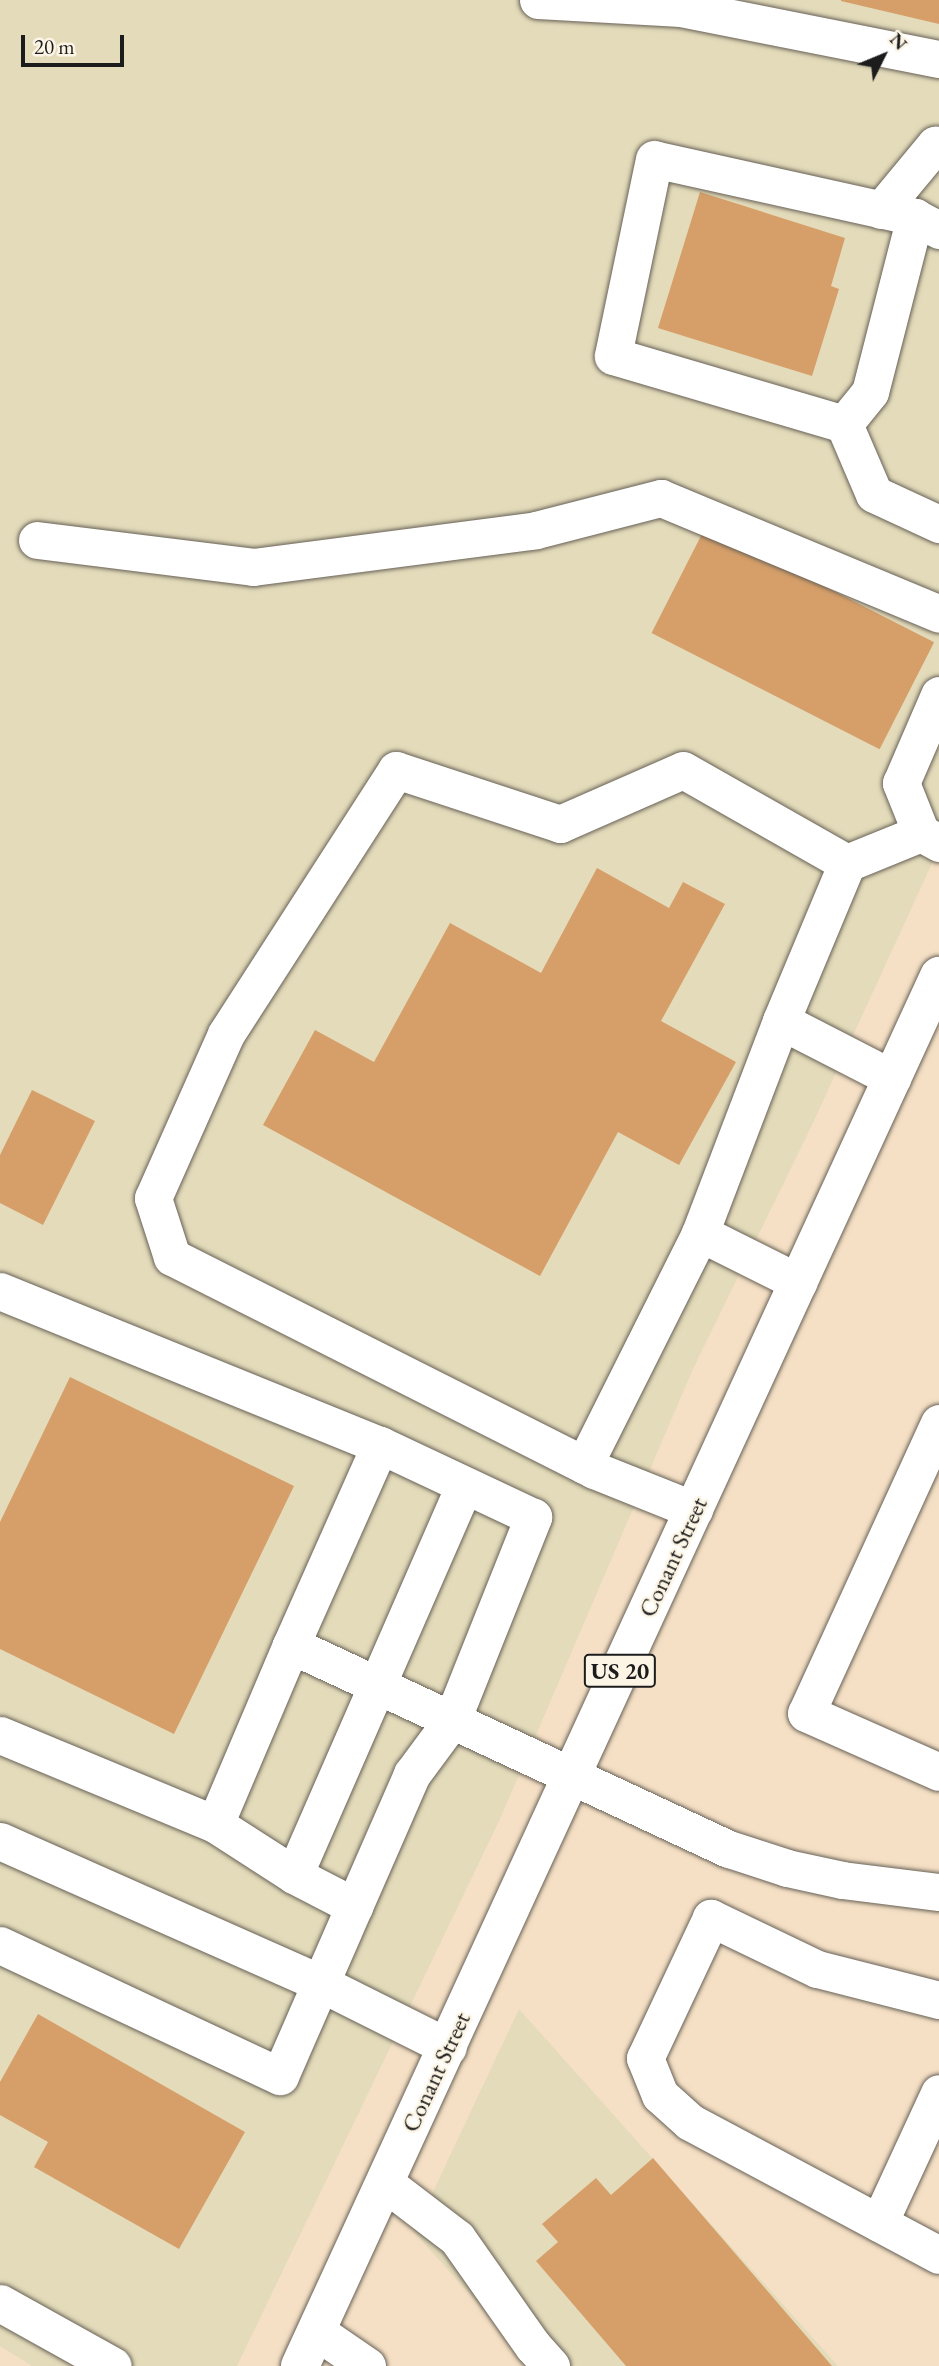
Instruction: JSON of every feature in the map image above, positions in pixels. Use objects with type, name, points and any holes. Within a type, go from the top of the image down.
[{"type":"main road","name":"Conant Street","points":[[300,2366],[939,976]]},
{"type":"lane","points":[[538,0],[681,8],[939,59]]},
{"type":"lane","points":[[844,424],[870,393],[912,219],[935,145],[939,145]]},
{"type":"lane","points":[[844,424],[613,356],[654,159],[912,219]]},
{"type":"lane","points":[[844,424],[874,494],[939,524]]},
{"type":"lane","points":[[37,540],[253,568],[536,530],[661,498],[939,614]]},
{"type":"lane","points":[[694,1510],[584,1465],[172,1257],[153,1198],[226,1034],[396,770],[560,824],[683,770],[847,863],[930,838],[901,783],[939,695]]},
{"type":"lane","points":[[584,1465],[700,1233],[781,1021],[847,863]]},
{"type":"lane","points":[[781,1021],[892,1078]]},
{"type":"lane","points":[[700,1233],[799,1282]]},
{"type":"lane","points":[[0,1291],[380,1445],[534,1517],[452,1720],[412,1774],[280,2076],[0,1945]]},
{"type":"lane","points":[[939,1423],[806,1713],[939,1772]]},
{"type":"lane","points":[[215,1824],[291,1644],[380,1445]]},
{"type":"lane","points":[[294,1875],[379,1686],[464,1485]]},
{"type":"lane","points":[[291,1644],[729,1849],[787,1868],[842,1880],[939,1892]]},
{"type":"lane","points":[[0,1735],[215,1824],[294,1875],[354,1906]]},
{"type":"lane","points":[[0,1841],[320,1983],[448,2047]]},
{"type":"lane","points":[[939,2000],[817,1969],[711,1918],[645,2057],[660,2095],[690,2122],[939,2255]]},
{"type":"lane","points":[[879,2223],[939,2093]]},
{"type":"lane","points":[[385,2183],[457,2238],[533,2346],[551,2366]]},
{"type":"lane","points":[[0,2303],[113,2366]]},
{"type":"lane","points":[[316,2331],[367,2366]]},
{"type":"shaded area","points":[[0,0],[939,0],[939,848],[812,1125],[693,1369],[500,1819],[237,2366],[32,2366],[0,2346]]},
{"type":"shaded area","points":[[519,2009],[838,2366],[534,2366],[414,2232]]},
{"type":"building","points":[[939,0],[939,24],[841,1]]},
{"type":"building","points":[[700,192],[845,238],[831,286],[839,289],[812,376],[658,328]]},
{"type":"building","points":[[706,526],[934,642],[880,749],[652,633]]},
{"type":"building","points":[[597,868],[669,908],[683,882],[725,904],[661,1021],[736,1062],[679,1165],[618,1132],[540,1276],[263,1125],[315,1030],[374,1062],[450,923],[541,973]]},
{"type":"building","points":[[32,1090],[95,1121],[43,1225],[0,1203],[0,1155]]},
{"type":"building","points":[[70,1377],[294,1486],[174,1734],[0,1649],[0,1522]]},
{"type":"building","points":[[38,2014],[245,2132],[179,2249],[34,2167],[48,2142],[0,2115],[0,2082]]},
{"type":"building","points":[[653,2158],[832,2366],[626,2366],[536,2261],[558,2242],[542,2224],[596,2178],[611,2195]]}]
